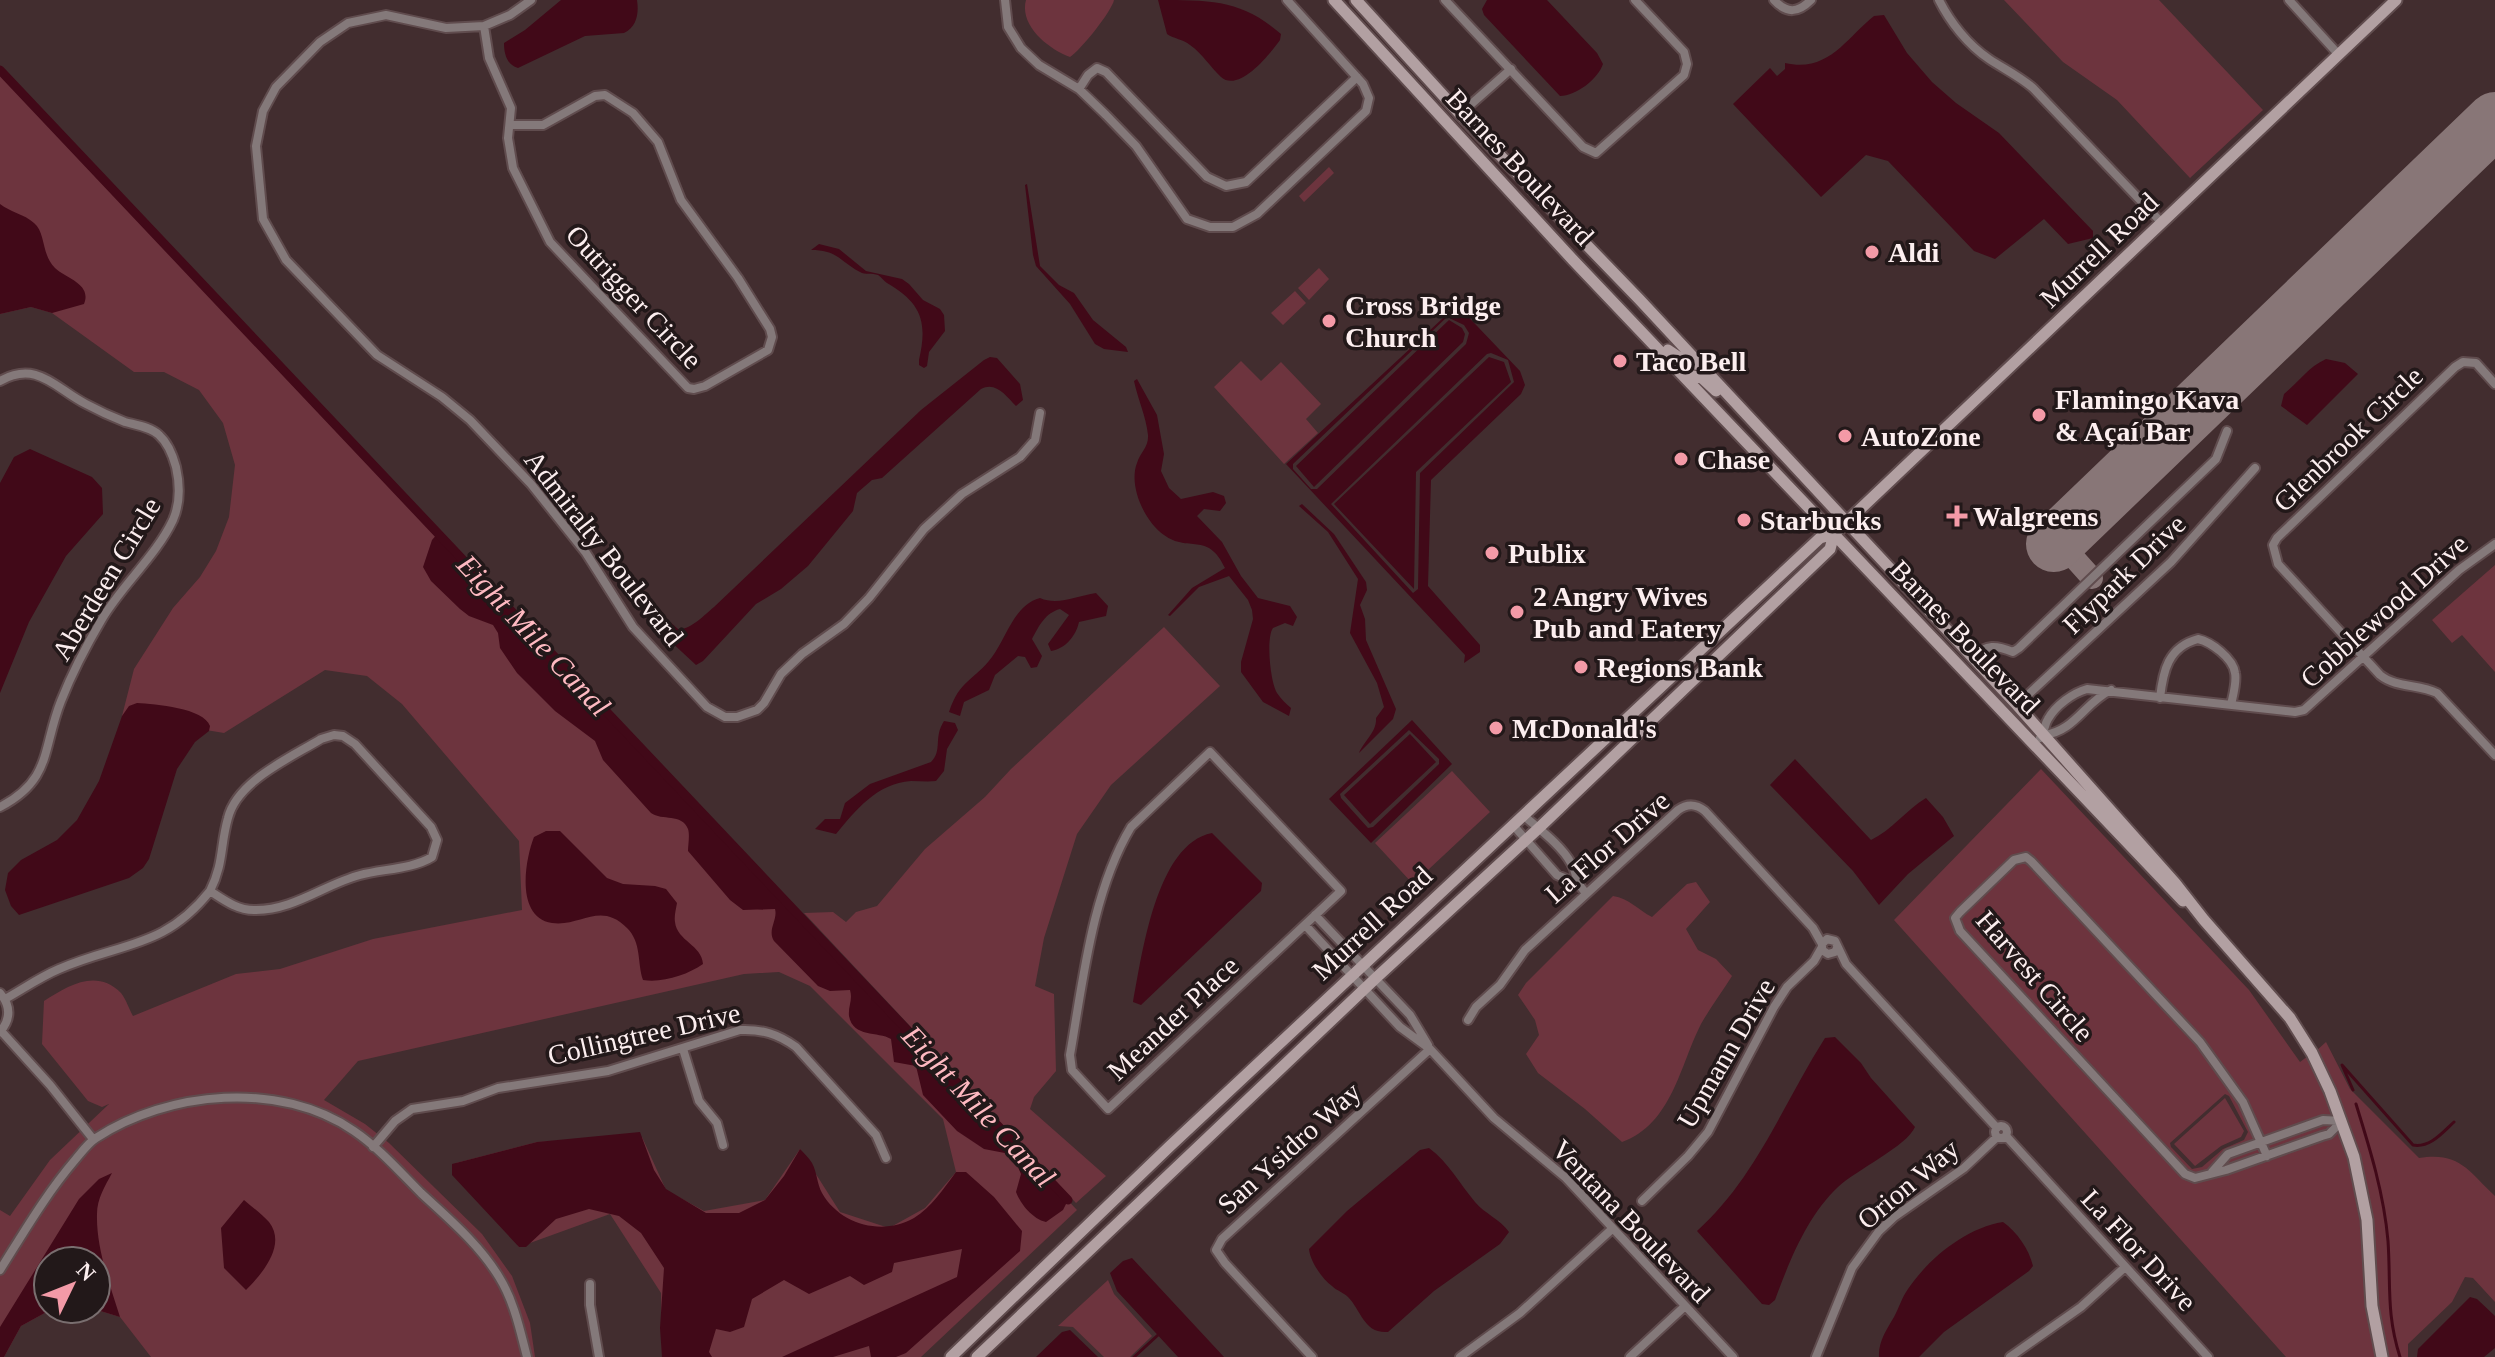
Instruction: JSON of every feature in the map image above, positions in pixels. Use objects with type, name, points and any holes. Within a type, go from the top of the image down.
[{"type":"main road","name":"Barnes Boulevard","points":[[1334,0],[1606,294],[2171,890],[2204,920]]},
{"type":"main road","name":"Barnes Boulevard","points":[[1356,0],[1454,113],[1701,365],[2017,705],[2293,1022],[2312,1053],[2354,1157],[2367,1220],[2372,1306],[2382,1357]]},
{"type":"main road","name":"Murrell Road","points":[[951,1357],[1361,965],[1820,538],[1834,534],[2396,0]]},
{"type":"main road","points":[[1360,28],[1382,43],[1454,113]]},
{"type":"main road","points":[[1430,105],[1454,113]]},
{"type":"main road","points":[[1606,294],[1626,306],[1671,353],[1686,362],[1701,365]]},
{"type":"main road","points":[[1682,374],[1702,378],[1788,466],[1802,474]]},
{"type":"main road","name":"Murrell Road","points":[[977,1357],[1377,977],[1538,829],[1830,549],[1834,534]]},
{"type":"street","name":"Admiralty Boulevard","points":[[531,0],[510,15],[484,26],[446,28],[386,15],[348,23],[320,42],[276,87],[263,111],[256,146],[263,219],[286,260],[377,355],[461,412],[531,484],[578,542],[633,627],[716,713],[737,717],[757,710],[781,674],[802,654],[844,624],[924,529],[962,494],[1020,457],[1035,440],[1040,413]]},
{"type":"street","points":[[1005,0],[1008,27],[1021,48],[1039,65],[1079,89],[1136,146],[1187,219],[1210,227],[1233,227],[1257,214],[1366,111],[1369,98],[1363,84],[1287,0]]},
{"type":"street","points":[[1445,0],[1583,147],[1596,153],[1684,75],[1687,64],[1684,52],[1635,0]]},
{"type":"street","points":[[1774,0],[1781,8],[1793,12],[1811,0]]},
{"type":"street","points":[[1939,0],[1946,15],[1967,41],[2033,88],[2161,222]]},
{"type":"street","points":[[2289,0],[2339,55]]},
{"type":"street","name":"Outrigger Circle","points":[[484,26],[489,58],[511,108],[508,138],[513,168],[550,242],[683,385],[694,389],[705,386],[768,350],[772,337],[770,329],[738,278],[681,200],[658,142],[633,113],[605,95],[595,96],[543,125],[511,125]]},
{"type":"street","points":[[1079,89],[1097,68],[1106,72],[1207,177],[1226,186],[1246,182],[1357,77]]},
{"type":"street","points":[[1454,113],[1511,69]]},
{"type":"street","name":"Glenbrook Circle","points":[[2364,657],[2278,564],[2273,545],[2455,367],[2463,362],[2476,363],[2495,384]]},
{"type":"street","name":"Aberdeen Circle","points":[[0,381],[25,372],[40,374],[95,409],[158,432],[168,445],[176,467],[179,497],[174,518],[161,542],[127,581],[78,662],[60,704],[38,776],[19,797],[0,807]]},
{"type":"street","name":"Flypark Drive","points":[[1972,657],[1981,649],[1996,645],[2013,652],[2019,648],[2216,459],[2227,431]]},
{"type":"street","name":"Flypark Drive","points":[[2017,705],[2171,562],[2255,468]]},
{"type":"street","name":"Cobblewood Drive","points":[[2044,735],[2048,719],[2075,692],[2087,689],[2295,712],[2304,710],[2459,570],[2495,544]]},
{"type":"street","points":[[2160,698],[2168,661],[2180,647],[2198,639],[2214,646],[2233,667],[2236,678],[2231,705]]},
{"type":"street","points":[[2364,657],[2385,680],[2437,693],[2495,755]]},
{"type":"street","name":"Cobblewood Drive","points":[[2034,744],[2044,735],[2062,732],[2111,690]]},
{"type":"street","points":[[93,1139],[50,1085],[0,1031],[8,1017],[2,996],[58,970],[162,934],[186,918],[210,891],[223,858],[229,813],[240,794],[250,784],[326,736],[343,736],[355,744],[436,836],[435,853],[428,860],[358,875],[305,899],[281,905],[258,910],[238,908],[210,891]]},
{"type":"street","name":"Meander Place","points":[[1210,752],[1341,891],[1315,915],[1108,1109],[1072,1070],[1070,1055],[1094,921],[1123,842],[1131,827],[1210,752]]},
{"type":"street","name":"La Flor Drive","points":[[1468,1020],[1476,1007],[1500,985],[1525,950],[1585,892],[1678,810],[1686,805],[1696,805],[1705,811],[2208,1357]]},
{"type":"street","points":[[1523,815],[1569,859],[1576,883]]},
{"type":"street","points":[[1513,825],[1557,875],[1576,883],[1585,892]]},
{"type":"street","name":"Harvest Circle","points":[[2267,1156],[2243,1102],[2200,1042],[2026,857],[2014,860],[1955,918],[1960,931],[2185,1174],[2195,1178],[2267,1156],[2329,1134],[2342,1121]]},
{"type":"street","name":"Ventana Boulevard","points":[[1315,915],[1410,1015],[1430,1049]]},
{"type":"street","name":"Ventana Boulevard","points":[[1305,925],[1400,1027],[1430,1049],[1494,1118],[1566,1178],[1733,1357]]},
{"type":"street","name":"Upmann Drive","points":[[1642,1201],[1708,1132],[1787,987],[1828,948]]},
{"type":"street","name":"Collingtree Drive","points":[[373,1147],[395,1121],[412,1109],[463,1101],[498,1088],[608,1071],[740,1030],[755,1029],[783,1037],[796,1047],[876,1135],[886,1158]]},
{"type":"street","points":[[683,1049],[699,1101],[717,1123],[723,1145]]},
{"type":"street","name":"San Ysidro Way","points":[[1312,1357],[1216,1250],[1222,1239],[1430,1049]]},
{"type":"street","points":[[0,1270],[50,1190],[93,1139],[144,1113],[196,1099],[238,1096],[287,1103],[329,1117],[354,1131],[471,1240],[499,1277],[516,1313],[527,1357]]},
{"type":"street","points":[[2212,1172],[2228,1154],[2323,1120],[2342,1121]]},
{"type":"street","name":"Orion Way","points":[[1816,1357],[1852,1268],[1879,1231],[1964,1168],[2000,1134]]},
{"type":"street","points":[[1460,1357],[1527,1307],[1612,1229]]},
{"type":"street","points":[[2010,1357],[2081,1307],[2124,1268]]},
{"type":"street","points":[[590,1284],[590,1305],[599,1357]]},
{"type":"street","points":[[1630,1357],[1684,1307]]},
{"type":"shaded area","points":[[1026,0],[1114,0],[1095,30],[1070,57],[1037,35],[1027,18]]},
{"type":"shaded area","points":[[2004,0],[2159,0],[2263,110],[2190,178],[2117,100],[2063,62]]},
{"type":"shaded area","points":[[0,71],[1077,1210],[921,1357],[662,1357],[661,1293],[610,1214],[519,1247],[456,1163],[537,1142],[642,1137],[666,1190],[704,1211],[765,1200],[800,1149],[840,1212],[889,1228],[925,1208],[956,1172],[943,1119],[810,986],[779,972],[744,974],[358,1061],[324,1100],[365,1124],[389,1143],[482,1234],[512,1276],[530,1323],[535,1357],[151,1357],[120,1317],[112,1315],[112,1245],[32,1245],[32,1320],[21,1326],[4,1357],[0,1357],[0,1210],[10,1216],[50,1160],[109,1104],[102,1107],[88,1101],[42,1044],[44,1001],[72,985],[102,982],[121,993],[133,1016],[236,974],[280,969],[373,939],[522,910],[519,841],[402,704],[367,676],[325,670],[224,733],[122,716],[134,669],[173,608],[200,577],[216,551],[229,517],[235,465],[223,423],[199,390],[164,372],[134,372],[52,313],[31,307],[0,314]]},
{"type":"shaded area","points":[[1329,167],[1334,173],[1304,202],[1299,196]]},
{"type":"shaded area","points":[[1319,268],[1329,279],[1309,300],[1298,288]]},
{"type":"shaded area","points":[[1295,291],[1306,303],[1283,325],[1271,313]]},
{"type":"shaded area","points":[[1241,361],[1261,381],[1281,362],[1321,404],[1306,419],[1318,433],[1284,464],[1214,387]]},
{"type":"shaded area","points":[[2495,565],[2495,672],[2462,635],[2452,643],[2432,620]]},
{"type":"shaded area","points":[[1164,627],[1220,686],[1111,785],[1077,834],[1044,938],[1035,986],[1054,994],[1056,1071],[1034,1097],[1030,1109],[1106,1176],[1076,1203],[804,913],[833,912],[846,922],[856,912],[877,906],[925,849],[985,797]]},
{"type":"shaded area","points":[[2041,769],[2249,990],[2300,1062],[2308,1056],[2337,1120],[2350,1160],[2364,1233],[2377,1357],[2286,1357],[1894,920]],"holes":[[[2225,1094],[2248,1132],[2244,1140],[2223,1149],[2202,1167],[2192,1169],[2170,1143]]]},
{"type":"shaded area","points":[[1452,771],[1490,812],[1413,884],[1375,843]]},
{"type":"shaded area","points":[[1696,882],[1710,902],[1686,929],[1698,950],[1716,959],[1732,976],[1701,1024],[1663,1108],[1639,1133],[1622,1142],[1538,1073],[1526,1054],[1539,1035],[1535,1020],[1518,995],[1526,983],[1613,896],[1652,917],[1687,884]]},
{"type":"shaded area","points":[[2326,1042],[2350,1089],[2419,1158],[2444,1158],[2462,1165],[2495,1196],[2495,1302],[2473,1278],[2465,1277],[2452,1302],[2408,1344],[2408,1357],[2386,1357],[2376,1305],[2359,1155],[2316,1051]]},
{"type":"shaded area","points":[[2225,1098],[2244,1131],[2241,1137],[2221,1146],[2195,1166],[2174,1144]]},
{"type":"shaded area","points":[[1108,1280],[1114,1294],[1152,1336],[1130,1357],[1104,1357],[1073,1327],[1058,1326]]},
{"type":"water","points":[[561,0],[637,0],[637,15],[632,27],[624,33],[585,36],[518,68],[511,64],[504,43]]},
{"type":"water","points":[[1158,0],[1210,2],[1239,8],[1267,23],[1281,34],[1280,40],[1254,70],[1228,81],[1190,45],[1167,34]]},
{"type":"water","points":[[1487,0],[1547,0],[1597,53],[1603,64],[1600,70],[1579,90],[1560,96],[1484,15],[1482,9]]},
{"type":"water","points":[[1884,15],[1907,53],[1932,82],[1999,133],[2093,231],[2093,238],[2068,244],[2044,219],[1995,259],[1974,251],[1888,161],[1866,155],[1821,197],[1733,104],[1770,68],[1777,76],[1785,69],[1785,63],[1800,65],[1825,58],[1836,52],[1874,16]]},
{"type":"water","points":[[1027,184],[1040,266],[1059,285],[1074,293],[1093,320],[1128,352],[1104,349],[1095,344],[1070,304],[1036,266]]},
{"type":"water","points":[[0,204],[38,227],[55,268],[85,291],[84,304],[52,313],[31,307],[0,314]]},
{"type":"water","points":[[819,244],[839,249],[866,271],[902,279],[923,300],[940,309],[944,315],[945,331],[929,352],[927,366],[919,365],[922,324],[908,298],[878,275],[862,273],[827,252],[811,250]]},
{"type":"water","points":[[1457,305],[1520,371],[1525,385],[1521,394],[1431,480],[1428,586],[1480,645],[1480,652],[1464,663],[1465,655],[1286,464]],"holes":[[[1447,317],[1464,325],[1469,333],[1466,344],[1317,489],[1311,489],[1293,469],[1293,464]],[[1491,353],[1508,360],[1514,382],[1420,473],[1418,589],[1413,593],[1331,504]]]},
{"type":"water","points":[[1449,320],[1462,328],[1465,334],[1463,342],[1314,487],[1296,466]]},
{"type":"water","points":[[990,357],[997,358],[1020,384],[1023,400],[1016,406],[996,388],[981,389],[882,478],[872,480],[857,493],[853,511],[808,566],[781,589],[756,604],[703,661],[696,665],[654,626],[630,595],[631,587],[678,629],[692,625],[921,410]]},
{"type":"water","points":[[1489,357],[1504,362],[1511,382],[1416,472],[1414,589],[1334,504]]},
{"type":"water","points":[[2326,359],[2345,363],[2358,374],[2307,425],[2281,406],[2284,394],[2309,370]]},
{"type":"water","points":[[1137,379],[1157,415],[1164,454],[1161,471],[1169,488],[1181,499],[1213,492],[1224,496],[1226,503],[1220,511],[1204,509],[1197,516],[1222,542],[1241,576],[1258,598],[1290,606],[1297,617],[1293,626],[1285,623],[1273,628],[1270,640],[1272,679],[1277,693],[1291,708],[1289,716],[1263,702],[1241,672],[1253,619],[1252,610],[1229,576],[1199,587],[1168,615],[1192,588],[1225,568],[1212,550],[1205,546],[1181,543],[1164,535],[1150,522],[1140,503],[1135,472],[1148,435],[1134,381]]},
{"type":"water","points":[[30,449],[92,477],[102,488],[103,514],[66,556],[29,622],[0,693],[0,483],[14,457]]},
{"type":"water","points":[[1302,504],[1334,534],[1366,582],[1367,590],[1360,605],[1365,619],[1366,640],[1396,709],[1393,719],[1359,753],[1384,707],[1377,683],[1350,633],[1358,579],[1328,532],[1299,506]]},
{"type":"water","points":[[438,533],[1068,1200],[1063,1210],[1046,1222],[1028,1211],[1016,1192],[1021,1174],[1014,1158],[1010,1154],[984,1149],[957,1131],[923,1095],[916,1066],[894,1062],[891,1039],[861,1031],[851,1023],[850,990],[830,991],[818,986],[774,941],[775,909],[743,910],[730,900],[688,851],[689,831],[685,824],[651,813],[603,760],[595,741],[555,711],[517,673],[500,648],[498,633],[493,625],[469,616],[431,581],[423,567],[432,540]]},
{"type":"water","points":[[1096,593],[1108,606],[1106,616],[1079,622],[1069,641],[1051,651],[1048,644],[1069,615],[1060,609],[1050,614],[1032,639],[1042,656],[1037,667],[1031,668],[1025,657],[1018,656],[995,675],[989,690],[964,702],[960,716],[949,712],[963,686],[992,657],[1024,607],[1040,598],[1060,601]]},
{"type":"water","points":[[137,703],[189,711],[206,720],[210,726],[177,769],[149,859],[129,878],[19,915],[11,906],[5,890],[8,873],[21,860],[57,840],[77,820],[99,781],[122,716],[129,706]]},
{"type":"water","points":[[1412,720],[1452,764],[1371,843],[1329,799]],"holes":[[[1409,730],[1439,759],[1439,764],[1373,827],[1368,828],[1341,798],[1340,794]]]},
{"type":"water","points":[[944,721],[955,723],[958,730],[947,749],[944,771],[936,781],[911,781],[888,787],[868,800],[836,834],[815,829],[825,819],[840,819],[845,803],[870,784],[931,762],[937,753]]},
{"type":"water","points":[[1410,734],[1436,762],[1370,824],[1344,795]]},
{"type":"water","points":[[1795,759],[1871,840],[1926,798],[1943,817],[1954,836],[1908,874],[1879,905],[1853,871],[1770,785]]},
{"type":"water","points":[[546,831],[560,831],[607,878],[623,884],[666,889],[677,903],[677,928],[698,952],[703,964],[674,977],[643,980],[635,940],[617,920],[608,916],[562,923],[540,919],[528,899],[526,873],[534,837]]},
{"type":"water","points":[[1212,833],[1262,883],[1261,891],[1141,1005],[1133,1002],[1147,931],[1165,879],[1177,857],[1193,841]]},
{"type":"water","points":[[1835,1037],[1915,1127],[1902,1142],[1846,1180],[1827,1199],[1800,1240],[1775,1300],[1769,1305],[1762,1304],[1697,1231],[1718,1210],[1752,1164],[1825,1038]]},
{"type":"water","points":[[640,1132],[654,1170],[666,1189],[706,1213],[739,1213],[765,1200],[800,1149],[812,1163],[820,1189],[830,1204],[851,1220],[876,1226],[889,1226],[914,1218],[932,1203],[956,1172],[966,1172],[994,1197],[1022,1231],[1020,1251],[906,1353],[896,1357],[871,1357],[869,1346],[833,1357],[782,1357],[957,1277],[962,1249],[894,1263],[892,1272],[864,1285],[850,1276],[809,1294],[784,1280],[752,1299],[744,1327],[730,1332],[716,1329],[709,1352],[712,1357],[662,1357],[660,1328],[664,1268],[641,1233],[619,1216],[589,1209],[556,1219],[526,1247],[519,1247],[452,1175],[452,1164],[537,1142]]},
{"type":"water","points":[[1429,1148],[1479,1206],[1509,1232],[1500,1244],[1434,1291],[1388,1332],[1380,1332],[1368,1325],[1348,1297],[1324,1279],[1309,1249],[1347,1211],[1420,1150]]},
{"type":"water","points":[[112,1173],[98,1203],[100,1245],[51,1245],[79,1199],[99,1179]]},
{"type":"water","points":[[244,1200],[269,1222],[275,1240],[265,1268],[246,1290],[224,1268],[221,1228]]},
{"type":"water","points":[[2003,1222],[2025,1247],[2033,1266],[2029,1271],[1944,1332],[1919,1357],[1879,1357],[1884,1336],[1904,1295],[1926,1266],[1962,1238]]},
{"type":"water","points":[[1132,1258],[1224,1357],[1178,1357],[1117,1291],[1110,1273],[1123,1261]]},
{"type":"water","points":[[32,1275],[32,1320],[21,1326],[4,1357],[0,1357],[0,1327]]},
{"type":"water","points":[[112,1292],[120,1317],[112,1315]]},
{"type":"water","points":[[2470,1297],[2477,1299],[2495,1316],[2495,1348],[2484,1357],[2417,1357],[2418,1349]]},
{"type":"water","points":[[1070,1330],[1098,1357],[1036,1357],[1062,1332]]},
{"type":"waterway","name":"Eight Mile Canal","points":[[0,70],[1068,1200]]},
{"type":"waterway","points":[[2353,1090],[2342,1065],[2413,1145],[2430,1142],[2454,1122]]},
{"type":"waterway","points":[[2356,1104],[2383,1206],[2391,1313],[2400,1357]]},
{"type":"waterway","points":[[1134,1357],[1158,1335]]},
{"type":"taxiway","points":[[2058,540],[2092,578]]},
{"type":"runway","points":[[2054,544],[2495,120]]},
{"type":"place","name":"Aldi","points":[[1872,252]]},
{"type":"place","name":"Cross Bridge Church","points":[[1329,321]]},
{"type":"place","name":"Taco Bell","points":[[1620,361]]},
{"type":"place","name":"Flamingo Kava & Açaí Bar","points":[[2039,415]]},
{"type":"place","name":"AutoZone","points":[[1845,436]]},
{"type":"place","name":"Chase","points":[[1681,459]]},
{"type":"place","name":"Walgreens","points":[[1957,516]]},
{"type":"place","name":"Starbucks","points":[[1744,520]]},
{"type":"place","name":"Publix","points":[[1492,553]]},
{"type":"place","name":"2 Angry Wives Pub and Eatery","points":[[1517,612]]},
{"type":"place","name":"Regions Bank","points":[[1581,667]]},
{"type":"place","name":"McDonald's","points":[[1496,728]]}]
